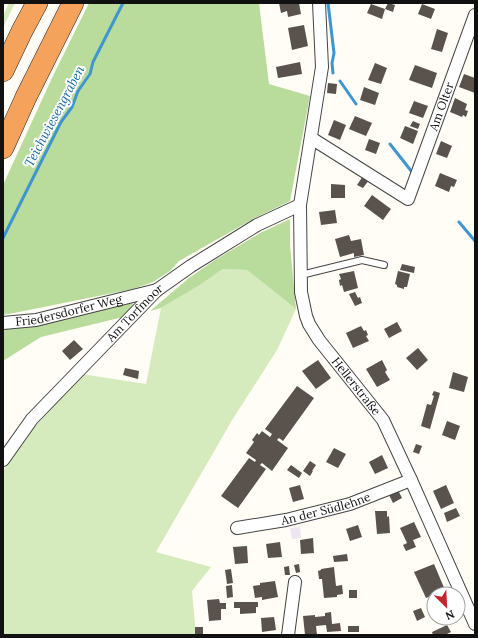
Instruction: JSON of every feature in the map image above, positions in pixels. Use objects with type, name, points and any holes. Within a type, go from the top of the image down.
[{"type":"highway","points":[[22,31],[27,3]]},
{"type":"highway","points":[[3,71],[37,3]]},
{"type":"highway","points":[[3,148],[26,97],[73,3]]},
{"type":"street","name":"Hellerstraße","points":[[319,3],[322,67],[300,205],[301,292],[309,324],[319,340],[383,420],[475,624]]},
{"type":"street","name":"Am Olter","points":[[311,138],[408,199],[475,15]]},
{"type":"street","name":"Am Torfmoor","points":[[3,460],[32,419],[158,290],[190,266],[257,225],[300,205]]},
{"type":"street","name":"Friedersdorfer Weg","points":[[3,323],[36,320],[158,290]]},
{"type":"street","name":"An der Südlehne","points":[[237,528],[286,520],[350,504],[411,480]]},
{"type":"street","points":[[288,635],[295,582]]},
{"type":"lane","points":[[301,275],[362,260],[384,265]]},
{"type":"shaded area","points":[[300,527],[301,538],[292,539],[290,528]]},
{"type":"green space","points":[[9,3],[15,3],[3,28],[3,16]]},
{"type":"green space","points":[[89,3],[259,3],[269,84],[310,96],[290,201],[253,219],[179,261],[170,271],[153,282],[133,289],[3,315],[3,185],[51,80]]},
{"type":"green space","points":[[290,219],[290,245],[296,309],[247,270],[223,269],[200,285],[161,308],[150,311],[189,278],[215,260],[260,233]]},
{"type":"green space","points":[[223,269],[247,270],[296,309],[277,350],[231,422],[156,552],[211,567],[192,591],[196,635],[3,635],[3,471],[34,428],[82,374],[146,384],[161,308],[200,285]]},
{"type":"green space","points":[[130,302],[133,304],[123,317],[41,337],[3,361],[3,329]]},
{"type":"building","points":[[279,3],[299,3],[301,14],[288,17],[287,11],[281,13]]},
{"type":"building","points":[[388,3],[395,5],[393,12],[385,9]]},
{"type":"building","points":[[371,4],[385,9],[382,19],[367,13]]},
{"type":"building","points":[[422,4],[435,9],[431,19],[418,14]]},
{"type":"building","points":[[304,25],[308,46],[292,50],[288,28]]},
{"type":"building","points":[[437,29],[448,33],[442,52],[431,49]]},
{"type":"building","points":[[300,62],[302,74],[278,78],[276,67]]},
{"type":"building","points":[[375,63],[387,68],[381,84],[368,80]]},
{"type":"building","points":[[415,65],[437,73],[432,88],[409,80]]},
{"type":"building","points":[[464,74],[475,78],[475,93],[459,87]]},
{"type":"building","points":[[328,83],[337,84],[336,94],[327,93]]},
{"type":"building","points":[[364,87],[379,93],[375,105],[360,100]]},
{"type":"building","points":[[455,98],[467,104],[465,110],[468,111],[466,117],[450,112]]},
{"type":"building","points":[[414,101],[428,106],[423,118],[409,113]]},
{"type":"building","points":[[355,116],[372,123],[366,136],[349,129]]},
{"type":"building","points":[[334,120],[346,125],[340,140],[328,135]]},
{"type":"building","points":[[413,121],[420,124],[418,129],[410,126]]},
{"type":"building","points":[[405,126],[418,131],[413,144],[400,138]]},
{"type":"building","points":[[369,139],[380,143],[376,154],[365,150]]},
{"type":"building","points":[[441,141],[452,146],[447,158],[436,154]]},
{"type":"building","points":[[440,173],[457,180],[454,187],[451,186],[449,192],[435,186]]},
{"type":"building","points":[[363,176],[369,180],[363,188],[357,185]]},
{"type":"building","points":[[331,184],[345,185],[345,198],[331,198]]},
{"type":"building","points":[[372,195],[391,209],[383,220],[364,206]]},
{"type":"building","points":[[335,210],[337,223],[321,225],[319,212]]},
{"type":"building","points":[[349,235],[351,241],[361,239],[364,255],[354,257],[354,253],[340,257],[335,239]]},
{"type":"building","points":[[402,264],[415,267],[414,273],[400,270]]},
{"type":"building","points":[[354,271],[358,288],[344,292],[342,285],[340,286],[339,280],[341,279],[339,274]]},
{"type":"building","points":[[398,271],[410,274],[407,287],[404,287],[404,289],[397,287],[395,284]]},
{"type":"building","points":[[355,292],[358,298],[360,297],[362,303],[355,306],[349,294]]},
{"type":"building","points":[[397,322],[402,331],[389,338],[384,329]]},
{"type":"building","points":[[361,326],[364,331],[366,330],[368,335],[366,336],[369,341],[353,348],[346,333]]},
{"type":"building","points":[[74,340],[83,349],[70,360],[62,351]]},
{"type":"building","points":[[418,348],[428,360],[417,370],[406,358]]},
{"type":"building","points":[[318,360],[331,378],[316,389],[302,371]]},
{"type":"building","points":[[382,360],[387,370],[385,372],[390,380],[377,387],[366,369]]},
{"type":"building","points":[[125,368],[139,371],[138,379],[123,375]]},
{"type":"building","points":[[453,372],[468,377],[464,392],[449,388]]},
{"type":"building","points":[[297,386],[314,398],[283,441],[279,438],[277,440],[288,448],[272,471],[262,463],[260,465],[266,469],[238,508],[221,496],[249,458],[255,462],[256,460],[246,453],[254,442],[252,440],[257,433],[259,435],[262,431],[270,437],[272,434],[265,429]]},
{"type":"building","points":[[434,391],[440,393],[430,429],[421,426],[427,404],[431,405]]},
{"type":"building","points":[[447,421],[460,426],[455,440],[442,435]]},
{"type":"building","points":[[416,444],[422,446],[419,454],[413,452]]},
{"type":"building","points":[[334,448],[346,454],[338,468],[326,462]]},
{"type":"building","points":[[382,455],[388,468],[375,474],[369,462]]},
{"type":"building","points":[[310,461],[316,465],[310,476],[303,471]]},
{"type":"building","points":[[291,465],[302,473],[299,478],[287,470]]},
{"type":"building","points":[[300,485],[304,499],[293,502],[289,488]]},
{"type":"building","points":[[446,485],[454,503],[441,509],[433,491]]},
{"type":"building","points":[[398,490],[402,498],[393,503],[389,495]]},
{"type":"building","points":[[456,508],[460,516],[447,522],[444,513]]},
{"type":"building","points":[[375,511],[387,511],[387,517],[389,516],[390,533],[377,534]]},
{"type":"building","points":[[414,522],[421,537],[413,540],[416,547],[406,551],[403,545],[407,543],[400,528]]},
{"type":"building","points":[[358,525],[362,537],[350,541],[346,529]]},
{"type":"building","points":[[313,538],[314,553],[301,554],[300,540]]},
{"type":"building","points":[[280,542],[282,557],[268,558],[266,544]]},
{"type":"building","points":[[247,546],[248,563],[235,564],[233,547]]},
{"type":"building","points":[[347,554],[348,561],[334,562],[333,556]]},
{"type":"building","points":[[299,564],[300,572],[296,573],[294,565]]},
{"type":"building","points":[[434,564],[443,586],[426,586],[426,598],[414,572]]},
{"type":"building","points":[[289,566],[290,575],[285,575],[284,567]]},
{"type":"building","points":[[334,567],[336,586],[342,585],[343,594],[337,595],[337,597],[324,598],[322,579],[319,579],[318,571],[321,569]]},
{"type":"building","points":[[231,569],[233,583],[227,584],[225,570]]},
{"type":"building","points":[[275,581],[278,597],[262,600],[262,597],[255,598],[253,586],[260,585],[260,583]]},
{"type":"building","points":[[232,585],[233,597],[227,598],[226,586]]},
{"type":"building","points":[[349,590],[357,590],[357,598],[349,598]]},
{"type":"building","points":[[219,599],[220,603],[226,603],[226,609],[221,609],[221,620],[209,621],[207,600]]},
{"type":"building","points":[[234,602],[258,602],[256,613],[240,614],[240,608],[234,608]]},
{"type":"building","points":[[421,608],[425,617],[417,621],[413,611]]},
{"type":"building","points":[[331,612],[332,624],[340,623],[341,631],[327,632],[326,625],[316,626],[317,635],[305,635],[303,616],[325,616],[325,613]]},
{"type":"building","points":[[274,617],[276,630],[262,632],[261,618]]},
{"type":"building","points":[[348,626],[359,626],[359,632],[348,632]]},
{"type":"building","points":[[448,626],[451,632],[445,635],[433,635],[432,632]]},
{"type":"building","points":[[195,627],[203,627],[203,635],[195,635]]},
{"type":"waterway","name":"Teichwiesengraben","points":[[3,238],[61,122],[72,107],[78,91],[90,74],[93,62],[123,3]]},
{"type":"waterway","points":[[328,3],[334,53],[332,63],[333,73]]},
{"type":"waterway","points":[[340,81],[356,104]]},
{"type":"waterway","points":[[390,144],[412,172]]},
{"type":"waterway","points":[[459,222],[475,241]]}]
